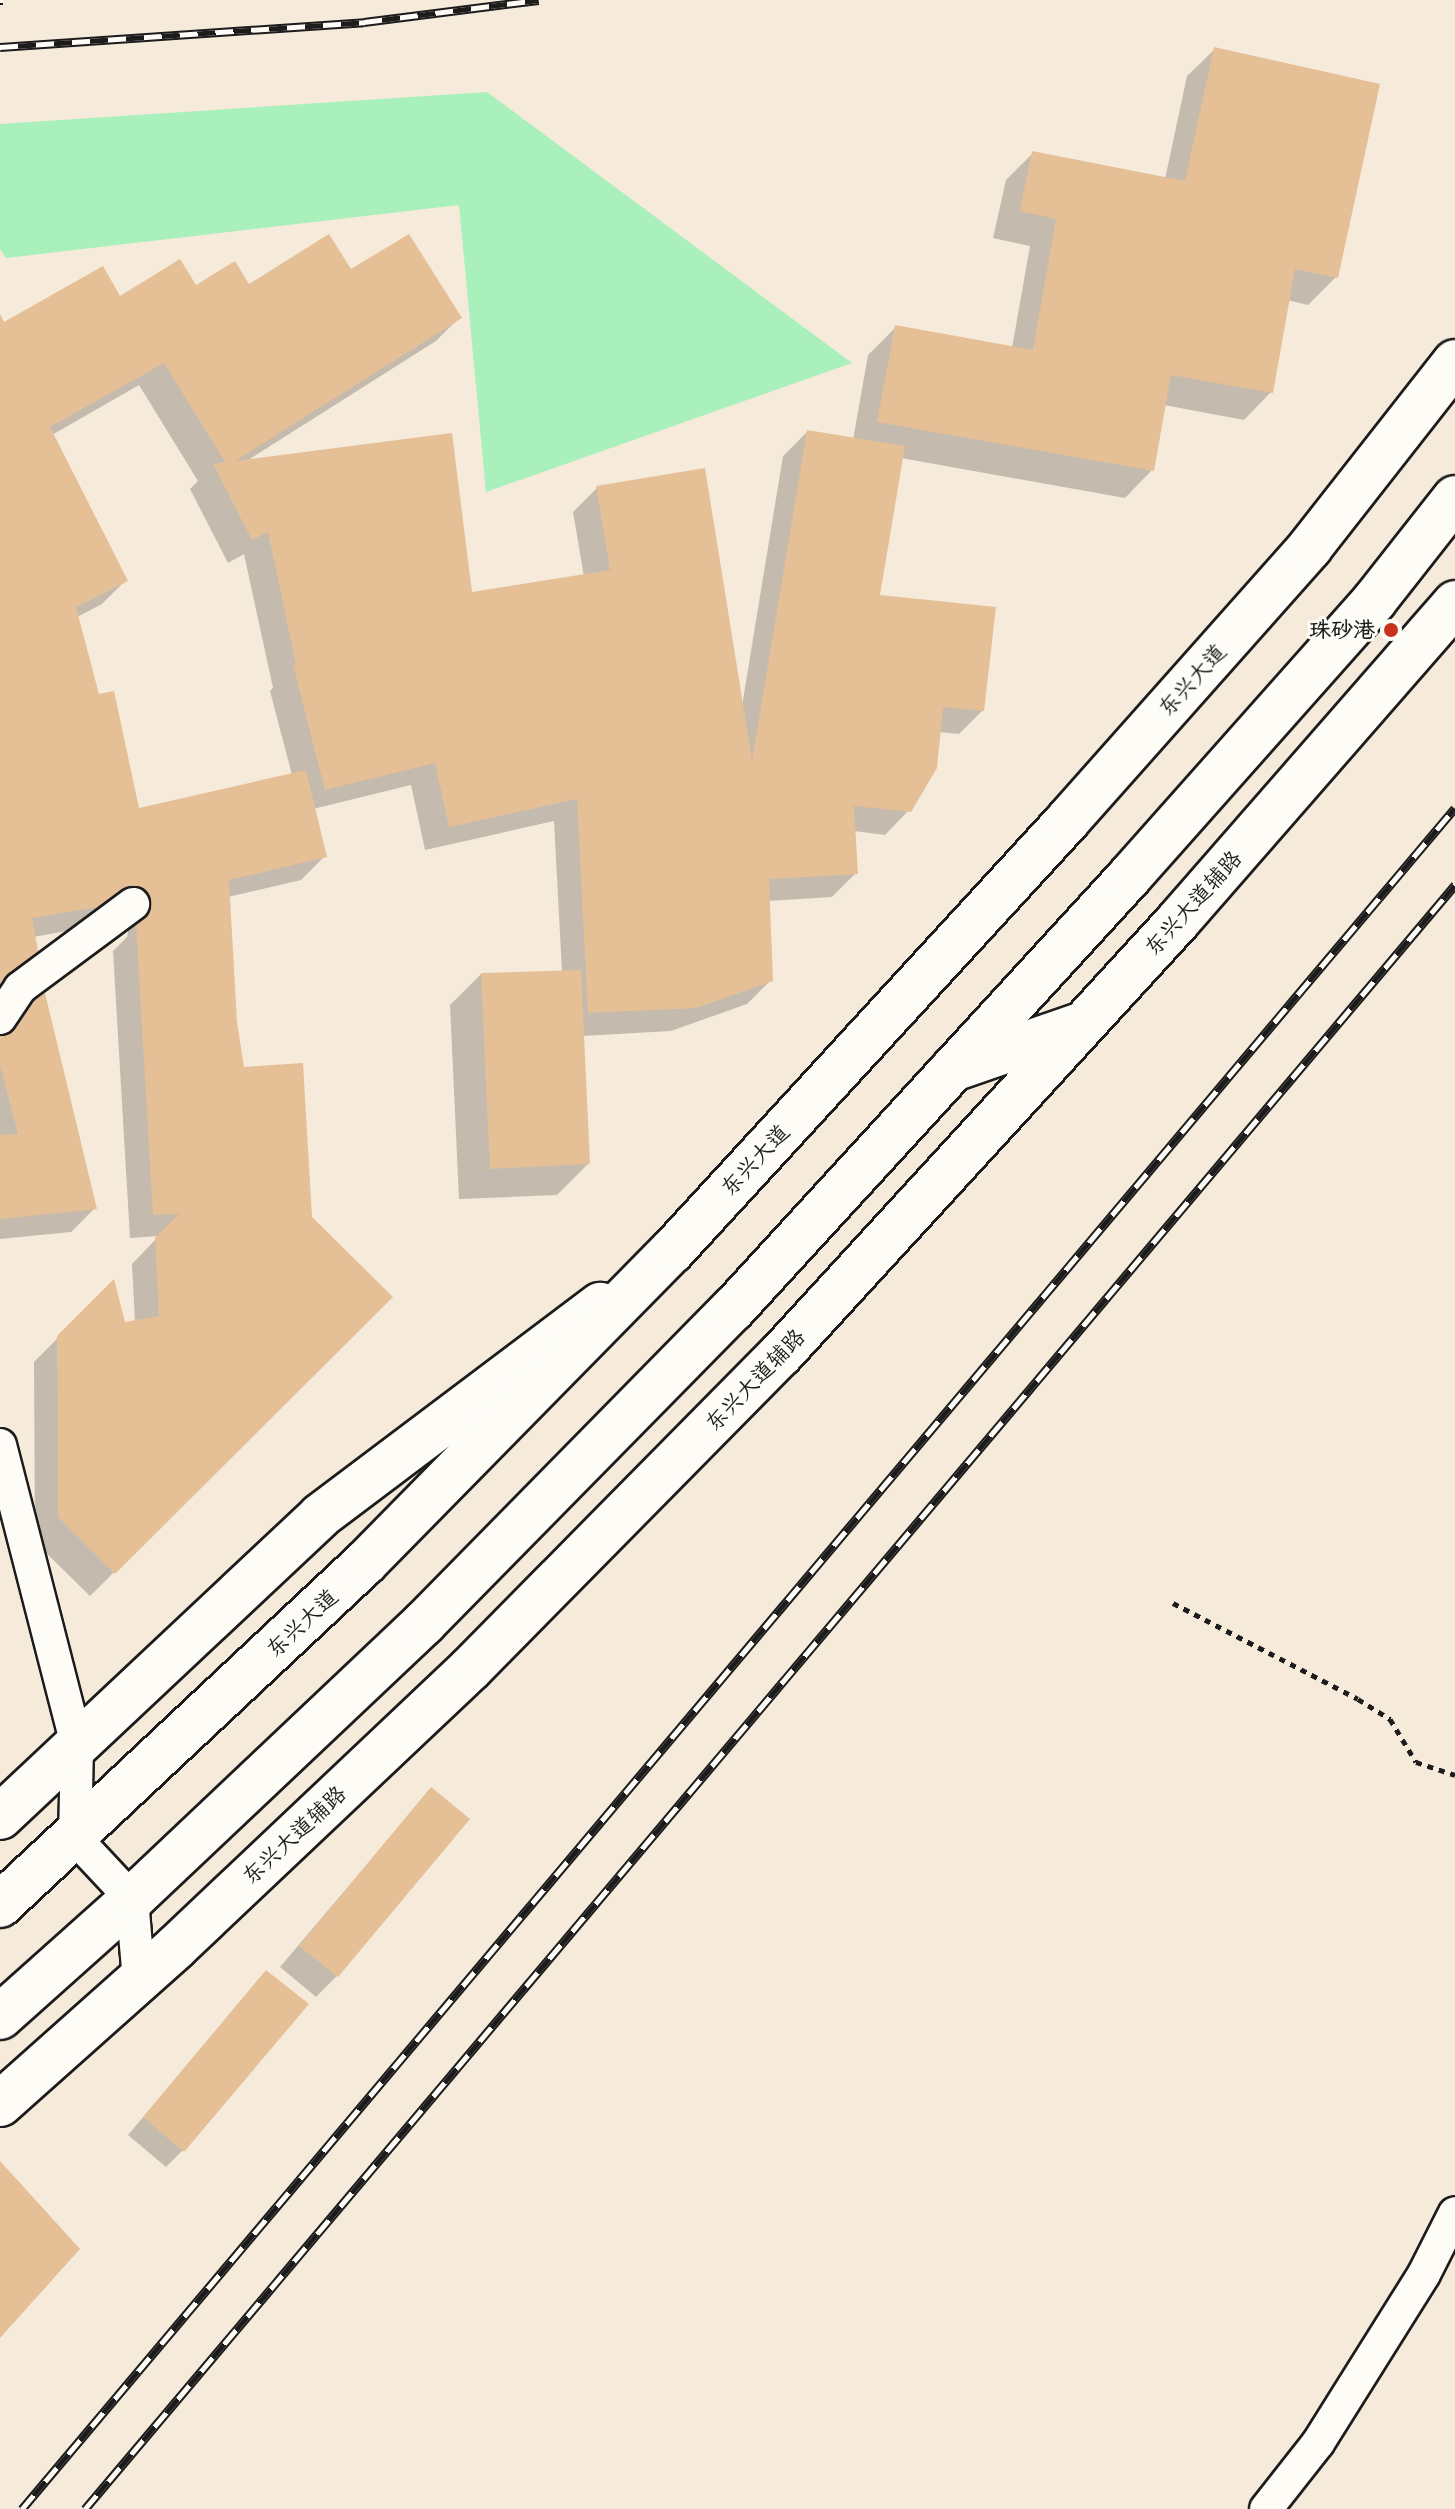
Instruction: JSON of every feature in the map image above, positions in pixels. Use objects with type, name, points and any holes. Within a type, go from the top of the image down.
[{"type":"main road","name":"东兴大道","points":[[0,1905],[365,1563],[672,1251],[1068,820],[1310,547],[1455,362]]},
{"type":"main road","points":[[0,2017],[132,1899],[424,1623],[733,1309],[1374,601],[1455,498]]},
{"type":"main road","name":"东兴大道辅路","points":[[0,2104],[139,1980],[504,1635],[781,1354],[1230,863],[1455,603]]},
{"type":"main road","points":[[953,1069],[1083,1023]]},
{"type":"main road","points":[[0,1817],[320,1516],[672,1251]]},
{"type":"lane","points":[[0,1018],[20,988],[133,904]]},
{"type":"lane","points":[[0,1445],[77,1745],[75,1838],[132,1899],[139,1980]]},
{"type":"lane","points":[[1266,2509],[1318,2443],[1424,2274],[1455,2213]]},
{"type":"path","points":[[1173,1603],[1390,1719],[1416,1762],[1455,1775]]},
{"type":"green space","points":[[487,92],[852,363],[486,492],[459,205],[6,258],[0,249],[0,124]]},
{"type":"building","points":[[1214,47],[1380,84],[1338,278],[1295,269],[1273,393],[1171,375],[1154,471],[877,422],[895,325],[1033,350],[1056,219],[1020,211],[1032,151],[1185,181]]},
{"type":"building","points":[[329,234],[351,269],[409,234],[462,318],[235,461],[452,433],[472,592],[610,570],[596,486],[705,468],[752,760],[807,430],[905,446],[880,595],[996,607],[984,711],[943,707],[937,768],[911,812],[854,806],[858,874],[769,879],[773,981],[696,1008],[588,1013],[577,799],[449,827],[435,763],[325,790],[293,665],[296,665],[268,532],[252,540],[213,464],[225,462],[164,363],[50,427],[128,581],[76,607],[99,694],[114,691],[139,808],[306,770],[327,857],[229,880],[237,1022],[244,1067],[303,1063],[312,1217],[393,1297],[115,1574],[58,1517],[57,1336],[114,1279],[125,1322],[159,1316],[155,1238],[179,1214],[153,1215],[136,925],[150,912],[152,903],[141,887],[130,885],[98,907],[32,918],[38,951],[0,984],[0,314],[4,322],[103,266],[120,296],[180,259],[196,285],[235,261],[249,284]]},
{"type":"building","points":[[581,970],[590,1164],[490,1169],[481,973]]},
{"type":"building","points":[[45,993],[97,1209],[0,1219],[0,1135],[18,1134],[0,1065],[0,1037],[15,1029],[34,1001]]},
{"type":"building","points":[[431,1787],[470,1819],[338,1977],[299,1946]]},
{"type":"building","points":[[266,1970],[309,2004],[184,2152],[143,2117]]},
{"type":"building","points":[[0,2161],[80,2249],[0,2338]]},
{"type":"railway","points":[[0,47],[364,22],[539,0]]},
{"type":"railway","points":[[22,2509],[1455,808]]},
{"type":"railway","points":[[85,2509],[1455,885]]},
{"type":"place","name":"珠砂港","points":[[1391,630]]}]
